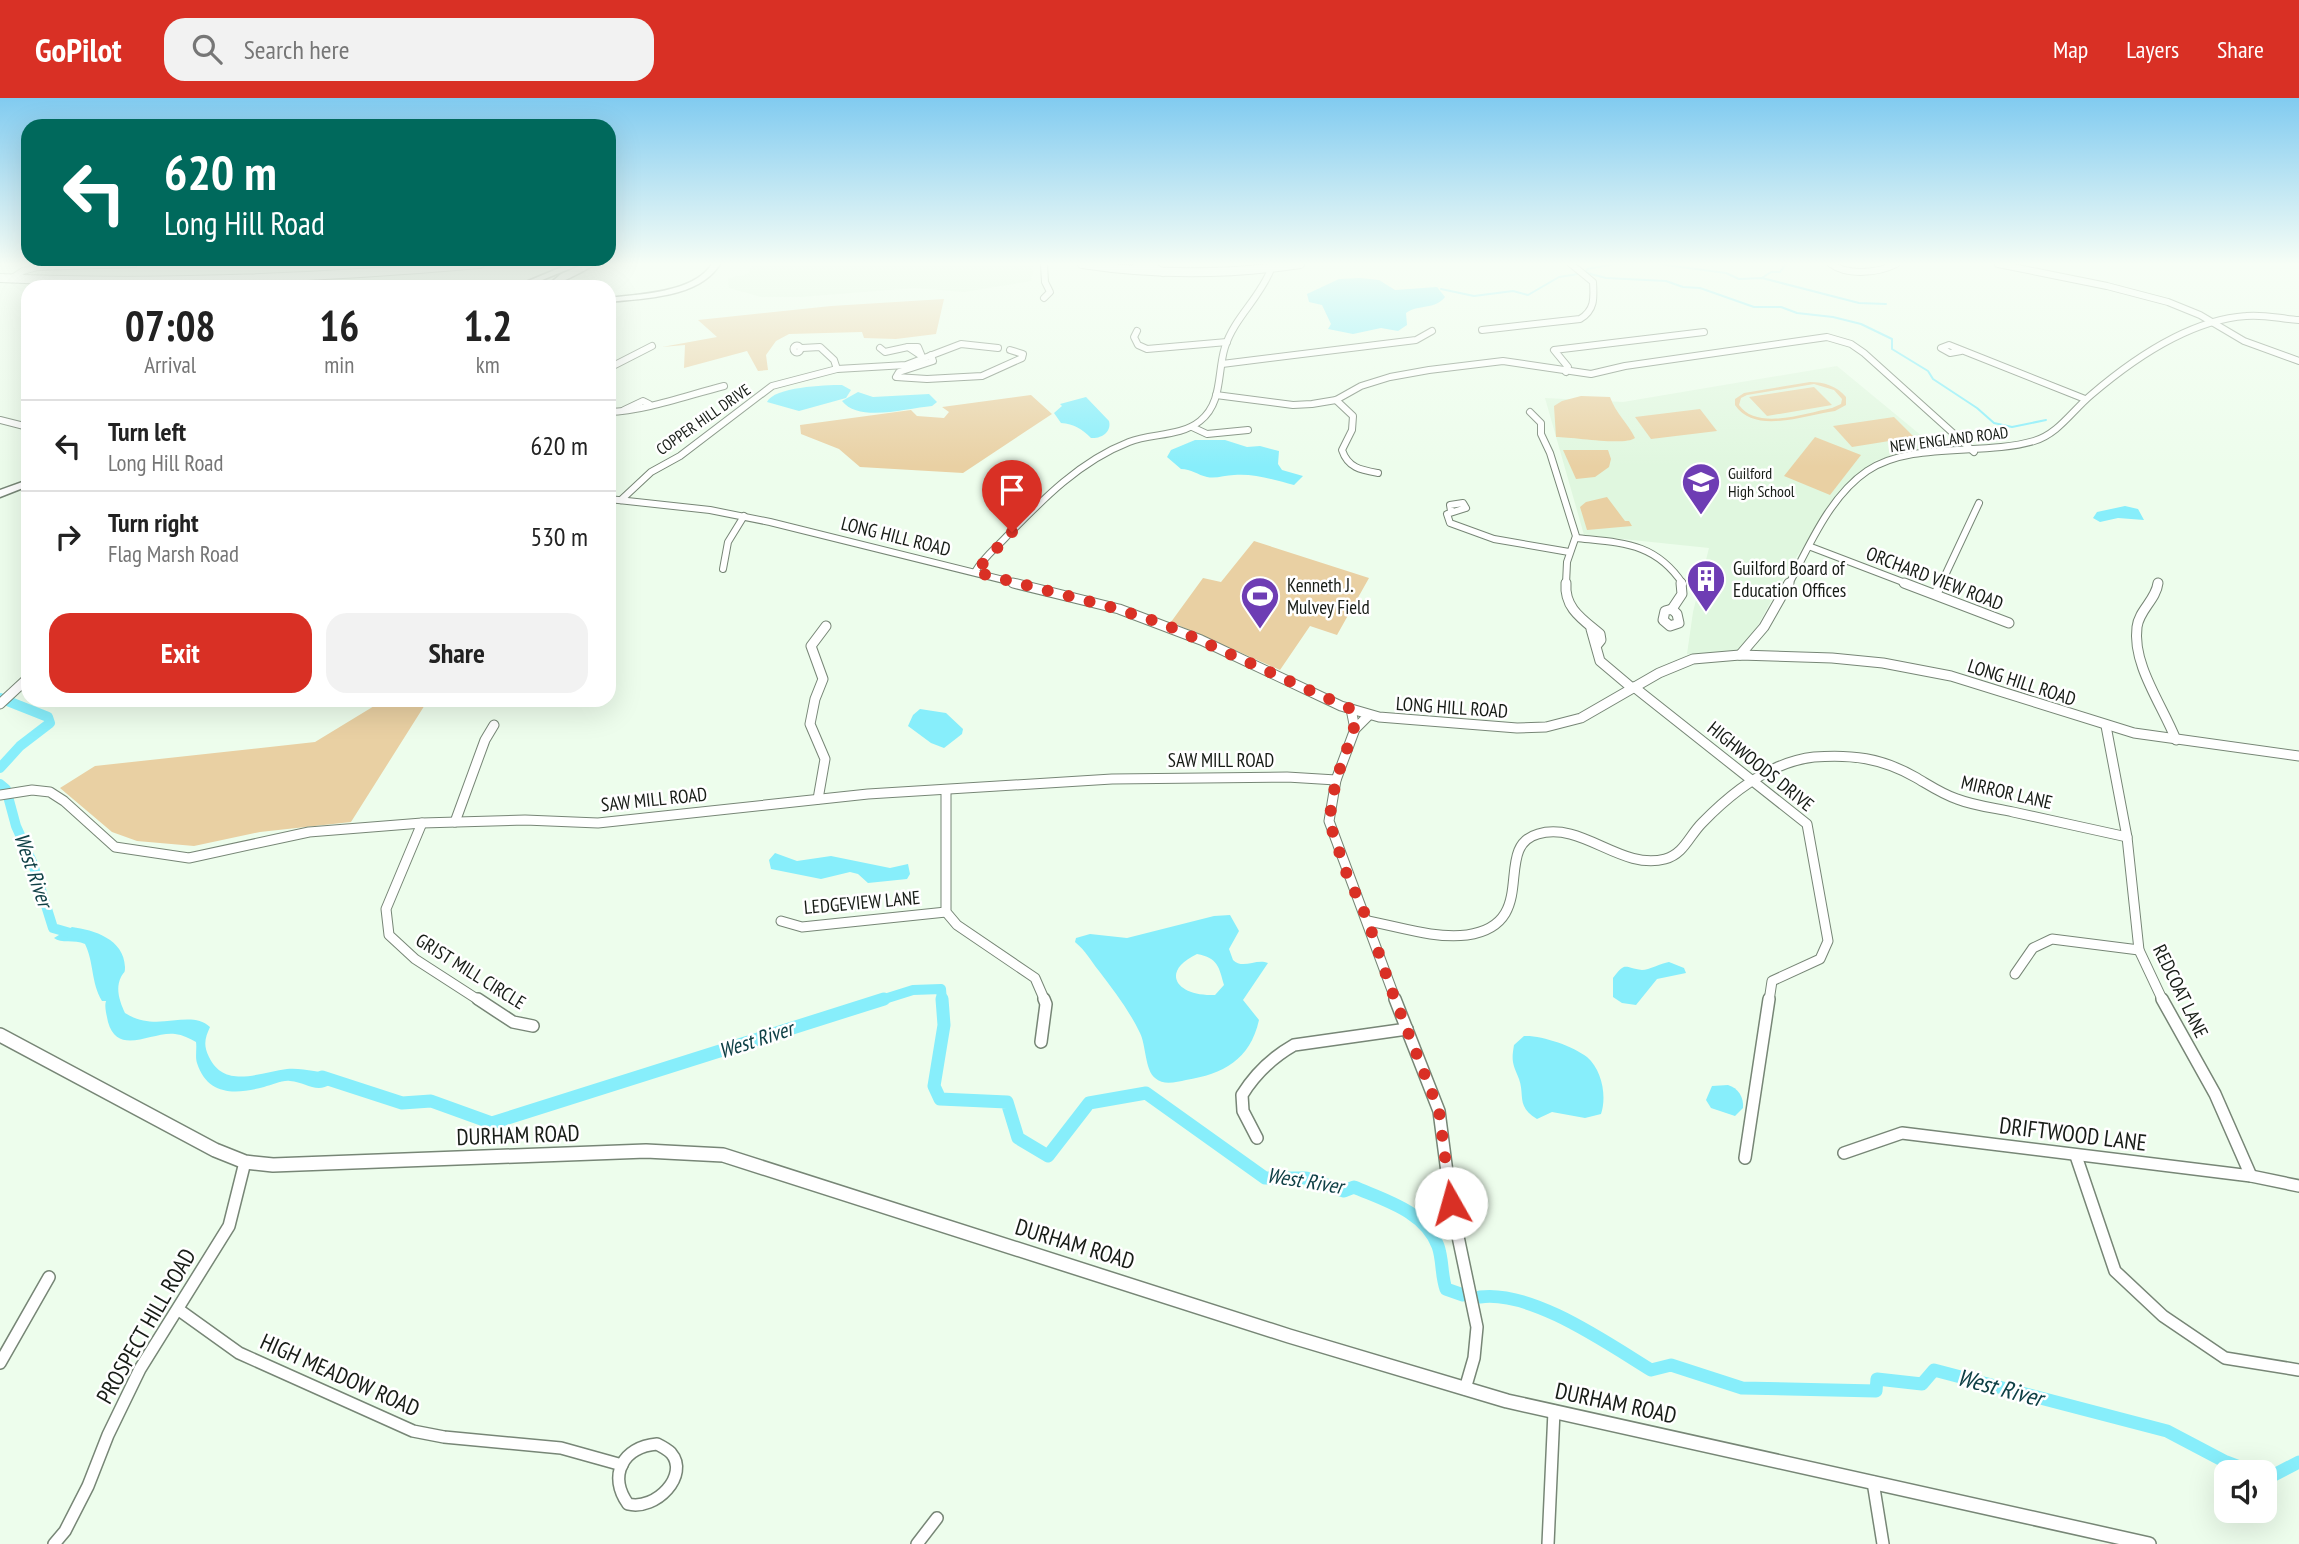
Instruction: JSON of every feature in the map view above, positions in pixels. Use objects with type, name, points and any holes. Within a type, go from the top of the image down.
[{"type":"highway","points":[[0,494],[21,486]]},
{"type":"highway","points":[[0,500],[21,492]]},
{"type":"main road","name":"DURHAM ROAD","points":[[0,1035],[215,1150],[245,1162],[275,1165],[646,1152],[723,1155],[1289,1336],[1465,1389],[2149,1544]]},
{"type":"street","points":[[1137,331],[1134,337],[1138,345],[1147,349],[1227,342]]},
{"type":"street","points":[[975,572],[1062,480],[1127,442],[1180,432],[1208,414],[1216,395],[1227,342],[1233,331]]},
{"type":"street","points":[[1222,363],[1403,342],[1416,340],[1431,331]]},
{"type":"street","name":"NEW ENGLAND ROAD","points":[[1740,655],[1764,628],[1841,497],[1868,468],[1896,458],[1974,452],[2042,439],[2056,430],[2085,399],[2176,337],[2189,331]]},
{"type":"street","points":[[2227,331],[2244,341],[2299,361]]},
{"type":"street","points":[[1566,372],[1567,367],[1554,350],[1704,332]]},
{"type":"street","points":[[1216,395],[1293,405],[1336,400],[1361,386],[1390,377],[1467,365],[1503,361],[1591,374],[1625,366],[1827,337],[1851,344],[1864,353],[1974,452]]},
{"type":"street","name":"COPPER HILL DRIVE","points":[[621,500],[651,472],[680,456],[772,386],[837,369],[895,367],[951,347],[972,344],[998,348],[1001,353],[1010,350],[1023,354],[1022,358],[988,375],[947,379],[896,377],[900,372],[929,365],[933,361],[931,355]]},
{"type":"street","points":[[616,364],[652,346]]},
{"type":"street","points":[[880,348],[885,352],[916,346],[921,357]]},
{"type":"street","points":[[802,348],[820,347],[834,360],[837,369]]},
{"type":"street","points":[[1961,351],[2085,399]]},
{"type":"street","points":[[616,411],[642,409],[649,404],[724,386]]},
{"type":"street","points":[[1336,400],[1353,416],[1352,430],[1342,450],[1345,461],[1356,468],[1378,473]]},
{"type":"street","points":[[1451,511],[1447,514],[1450,523],[1463,530],[1493,540],[1569,552],[1576,538],[1553,462],[1541,434],[1541,423],[1530,412]]},
{"type":"street","points":[[0,420],[21,425]]},
{"type":"street","points":[[1192,426],[1207,435],[1248,430]]},
{"type":"street","name":"LONG HILL ROAD","points":[[616,500],[744,516],[1107,606],[1164,624],[1369,715],[1546,727],[1581,718],[1683,662],[1740,655],[1844,658],[1914,668],[1969,681],[2106,726],[2176,740],[2299,756]]},
{"type":"street","points":[[1936,594],[1979,503]]},
{"type":"street","points":[[723,569],[727,542],[744,516]]},
{"type":"street","points":[[1576,538],[1648,548],[1662,558],[1683,586],[1682,594],[1672,610]]},
{"type":"street","name":"ORCHARD VIEW ROAD","points":[[1811,547],[2009,622]]},
{"type":"street","name":"HIGHWOODS DRIVE","points":[[1569,552],[1565,596],[1576,615],[1591,629],[1600,662],[1807,824],[1828,942],[1820,959],[1772,981],[1745,1157]]},
{"type":"street","points":[[2158,582],[2157,592],[2145,606],[2139,619],[2137,639],[2176,740]]},
{"type":"street","points":[[818,799],[825,760],[810,724],[815,699],[823,679],[811,646],[826,626]]},
{"type":"street","points":[[0,704],[21,684]]},
{"type":"street","points":[[1351,709],[1354,729]]},
{"type":"street","points":[[1369,715],[1354,729],[1336,780],[1329,821],[1346,872],[1368,921],[1439,1111],[1451,1203],[1477,1327],[1474,1359],[1465,1389]]},
{"type":"street","points":[[455,822],[485,740],[494,725]]},
{"type":"street","name":"REDCOAT LANE","points":[[2106,726],[2126,837],[2139,950],[2150,977],[2215,1094],[2251,1177]]},
{"type":"street","name":"MIRROR LANE","points":[[1368,921],[1454,937],[1478,934],[1498,921],[1509,907],[1516,854],[1519,846],[1530,839],[1542,833],[1567,833],[1632,859],[1662,860],[1682,850],[1700,824],[1753,781],[1796,760],[1866,757],[1881,761],[1958,800],[2126,837]]},
{"type":"street","name":"SAW MILL ROAD","points":[[1,795],[35,790],[54,793],[104,841],[115,847],[189,858],[309,832],[422,823],[598,823],[818,799],[1112,779],[1287,777],[1336,780]]},
{"type":"street","points":[[946,791],[946,912],[957,925],[1035,978],[1046,1004],[1041,1042]]},
{"type":"street","name":"GRIST MILL CIRCLE","points":[[422,823],[386,909],[389,935],[415,959],[513,1022],[534,1026]]},
{"type":"street","name":"LEDGEVIEW LANE","points":[[780,921],[802,927],[946,912]]},
{"type":"street","points":[[2015,974],[2034,948],[2052,939],[2139,950]]},
{"type":"street","points":[[1257,1138],[1244,1111],[1242,1095],[1256,1077],[1285,1050],[1294,1045],[1407,1028]]},
{"type":"street","name":"DRIFTWOOD LANE","points":[[1843,1153],[1902,1133],[2251,1177],[2299,1186]]},
{"type":"street","points":[[2076,1156],[2115,1271],[2163,1315],[2225,1358],[2299,1370]]},
{"type":"street","name":"PROSPECT HILL ROAD","points":[[54,1544],[65,1531],[88,1486],[108,1435],[140,1369],[229,1226],[245,1162]]},
{"type":"street","points":[[0,1363],[48,1277]]},
{"type":"street","name":"HIGH MEADOW ROAD","points":[[179,1310],[239,1353],[413,1431],[444,1437],[561,1448],[622,1465]]},
{"type":"street","points":[[1548,1544],[1554,1411]]},
{"type":"street","points":[[655,1444],[671,1453],[675,1469],[669,1488],[661,1498],[649,1505],[636,1507],[625,1502],[618,1492],[617,1479],[622,1465],[635,1450],[655,1444]]},
{"type":"street","points":[[1873,1482],[1883,1544]]},
{"type":"street","points":[[917,1544],[937,1518]]},
{"type":"shaded area","points":[[711,331],[937,331],[936,334],[896,339],[864,338],[862,332],[789,334],[776,341],[766,355],[768,370],[758,371],[747,351],[684,368],[685,345],[662,347],[717,337]]},
{"type":"shaded area","name":"Guilford High School","points":[[1837,366],[1940,451],[1876,460],[1841,491],[1791,565],[1742,654],[1687,654],[1693,612],[1709,548],[1584,535],[1545,398],[1623,402]]},
{"type":"shaded area","points":[[1815,382],[1839,390],[1846,397],[1846,405],[1835,411],[1768,421],[1744,414],[1735,405],[1735,399],[1744,393]],"holes":[[[1814,384],[1834,390],[1842,399],[1841,404],[1796,416],[1769,419],[1757,417],[1747,413],[1739,405],[1741,398],[1747,395]]]},
{"type":"shaded area","points":[[1814,387],[1832,405],[1767,416],[1749,397]]},
{"type":"shaded area","points":[[1031,395],[1052,414],[963,473],[860,467],[839,449],[801,434],[800,425],[911,410],[917,416],[944,418],[949,412],[942,407]]},
{"type":"shaded area","points":[[1581,396],[1610,397],[1635,438],[1610,441],[1556,437],[1554,406]]},
{"type":"shaded area","points":[[1700,409],[1717,431],[1651,439],[1635,417]]},
{"type":"shaded area","points":[[1894,417],[1914,437],[1852,447],[1833,426]]},
{"type":"shaded area","points":[[1815,437],[1861,455],[1830,495],[1784,476]]},
{"type":"shaded area","points":[[1563,450],[1608,450],[1611,459],[1609,467],[1595,477],[1576,479]]},
{"type":"shaded area","points":[[1607,497],[1632,526],[1587,530],[1580,507],[1586,502]]},
{"type":"shaded area","points":[[1254,541],[1369,578],[1337,635],[1310,626],[1280,670],[1171,622],[1203,578],[1221,582]]},
{"type":"shaded area","points":[[372,707],[424,707],[351,822],[260,832],[194,846],[137,841],[112,832],[60,788],[95,766],[315,742]]},
{"type":"water","points":[[1340,331],[1365,331],[1353,334]]},
{"type":"water","points":[[842,385],[851,390],[846,398],[799,411],[767,402],[771,397],[789,390]]},
{"type":"water","points":[[858,392],[873,397],[929,394],[937,402],[932,406],[871,413],[850,408],[842,401]]},
{"type":"water","points":[[1086,397],[1109,421],[1105,434],[1098,437],[1091,438],[1070,424],[1061,423],[1054,413],[1062,406],[1060,404]]},
{"type":"water","points":[[1195,440],[1225,440],[1247,447],[1260,446],[1279,451],[1278,464],[1282,470],[1303,476],[1294,485],[1249,475],[1210,477],[1181,469],[1167,457],[1171,450]]},
{"type":"water","points":[[2125,506],[2138,509],[2144,520],[2118,518],[2100,522],[2093,518],[2097,512]]},
{"type":"water","points":[[920,709],[946,713],[963,729],[962,734],[944,748],[931,743],[908,726],[913,715]]},
{"type":"water","points":[[775,853],[797,861],[831,856],[890,868],[908,864],[910,874],[907,879],[868,883],[858,874],[850,872],[821,879],[771,869],[769,860]]},
{"type":"water","points":[[1230,915],[1239,931],[1229,949],[1233,960],[1241,964],[1268,963],[1243,1000],[1259,1020],[1255,1034],[1242,1055],[1223,1069],[1199,1077],[1162,1082],[1155,1078],[1149,1069],[1142,1038],[1131,1016],[1075,942],[1076,938],[1090,934],[1127,938],[1214,916]],"holes":[[[1197,954],[1209,958],[1219,968],[1224,985],[1215,995],[1191,992],[1178,982],[1178,968]]]},
{"type":"water","points":[[72,927],[98,934],[119,949],[125,972],[119,982],[118,991],[125,1013],[149,1021],[202,1022],[210,1027],[205,1042],[207,1053],[216,1067],[224,1073],[244,1076],[301,1069],[327,1074],[333,1079],[331,1084],[316,1088],[287,1081],[244,1091],[224,1090],[208,1082],[202,1074],[196,1061],[196,1042],[191,1039],[175,1034],[137,1040],[119,1038],[108,1022],[106,1001],[102,1001],[98,994],[85,944],[54,938]]},
{"type":"water","points":[[1669,962],[1684,968],[1686,973],[1657,979],[1636,1005],[1622,1003],[1613,997],[1613,978],[1623,967],[1645,970]]},
{"type":"water","points":[[1524,1036],[1557,1042],[1574,1049],[1592,1062],[1602,1084],[1601,1114],[1585,1118],[1552,1112],[1537,1119],[1526,1110],[1513,1059],[1514,1045]]},
{"type":"water","points":[[1728,1085],[1737,1091],[1742,1100],[1743,1108],[1735,1116],[1711,1108],[1706,1100],[1712,1086]]},
{"type":"waterway","points":[[1876,331],[1892,339],[1892,349],[1928,371],[1933,379],[1977,408],[1994,423],[2012,427],[2046,420]]},
{"type":"waterway","name":"West River","points":[[0,698],[21,706]]},
{"type":"waterway","name":"West River","points":[[0,768],[20,746],[50,723],[48,717],[23,707]]},
{"type":"waterway","name":"West River","points":[[0,784],[6,789],[16,826],[33,864],[53,928],[77,935]]},
{"type":"waterway","name":"West River","points":[[878,1001],[913,990],[941,989],[942,1001]]},
{"type":"waterway","name":"West River","points":[[322,1077],[402,1103],[431,1101],[492,1123],[884,999]]},
{"type":"waterway","name":"West River","points":[[942,999],[944,1025],[934,1086],[940,1099],[1007,1102],[1018,1138],[1048,1156],[1089,1103],[1146,1093],[1265,1178],[1306,1178],[1344,1191],[1354,1187],[1414,1215],[1432,1234],[1438,1246],[1446,1289],[1463,1295]]},
{"type":"waterway","name":"West River","points":[[1480,1297],[1500,1297],[1545,1310],[1591,1333],[1651,1370],[1671,1365],[1742,1388],[1876,1391],[1877,1379],[1922,1384],[1934,1370],[2167,1431],[2222,1460]]},
{"type":"waterway","name":"West River","points":[[2277,1473],[2299,1462]]},
{"type":"place","name":"Guilford High School","points":[[1701,516]]},
{"type":"place","name":"Guilford Board of Education Offices","points":[[1706,613]]},
{"type":"place","name":"Kenneth J. Mulvey Field","points":[[1260,630]]},
{"type":"route","points":[[1012,532],[975,572],[1130,612],[1164,624],[1351,709],[1354,729],[1336,780],[1329,821],[1346,872],[1368,921],[1391,989],[1439,1111],[1451,1203]]}]
